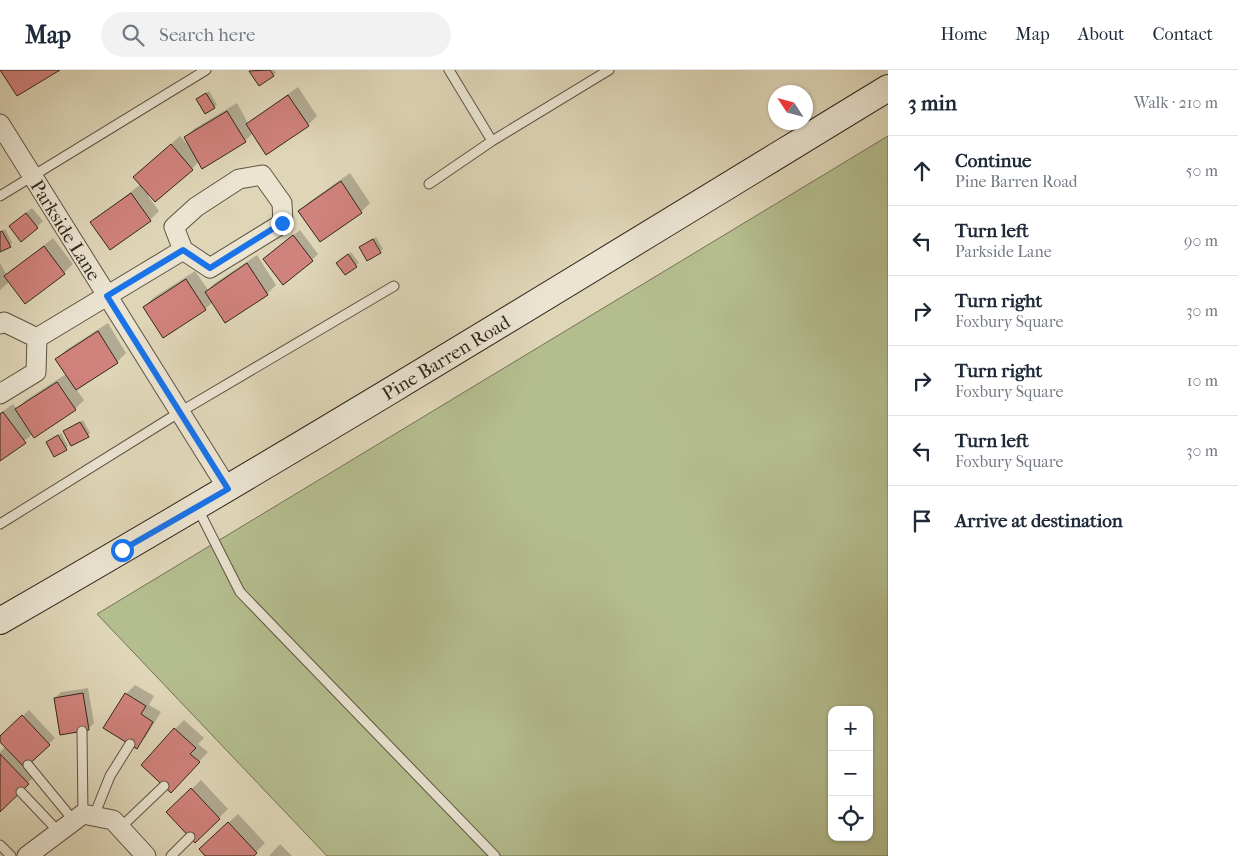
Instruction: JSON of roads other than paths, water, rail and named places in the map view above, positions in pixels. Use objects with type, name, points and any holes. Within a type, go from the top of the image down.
[{"type":"main road","name":"Pine Barren Road","points":[[0,621],[228,489],[888,88]]},
{"type":"street","name":"Parkside Lane","points":[[0,124],[228,489]]},
{"type":"street","points":[[262,175],[282,203],[282,223],[210,268],[183,250],[174,227],[196,207],[239,179],[262,175]]},
{"type":"street","points":[[37,338],[183,250]]},
{"type":"street","points":[[0,324],[4,322],[37,338]]},
{"type":"street","points":[[0,394],[36,372],[37,338]]},
{"type":"street","points":[[27,856],[77,820],[113,820],[138,853]]},
{"type":"lane","points":[[0,196],[206,70]]},
{"type":"lane","points":[[449,70],[492,141]]},
{"type":"lane","points":[[429,184],[492,141],[609,70]]},
{"type":"lane","points":[[0,524],[180,412],[394,286]]},
{"type":"lane","points":[[197,507],[240,592],[495,856]]},
{"type":"lane","points":[[77,820],[82,731]]},
{"type":"lane","points":[[77,820],[110,776],[130,744]]},
{"type":"lane","points":[[28,765],[77,820]]},
{"type":"lane","points":[[120,828],[164,786]]},
{"type":"lane","points":[[21,792],[77,820]]},
{"type":"lane","points":[[171,856],[190,837]]},
{"type":"lane","points":[[0,845],[11,856]]}]
